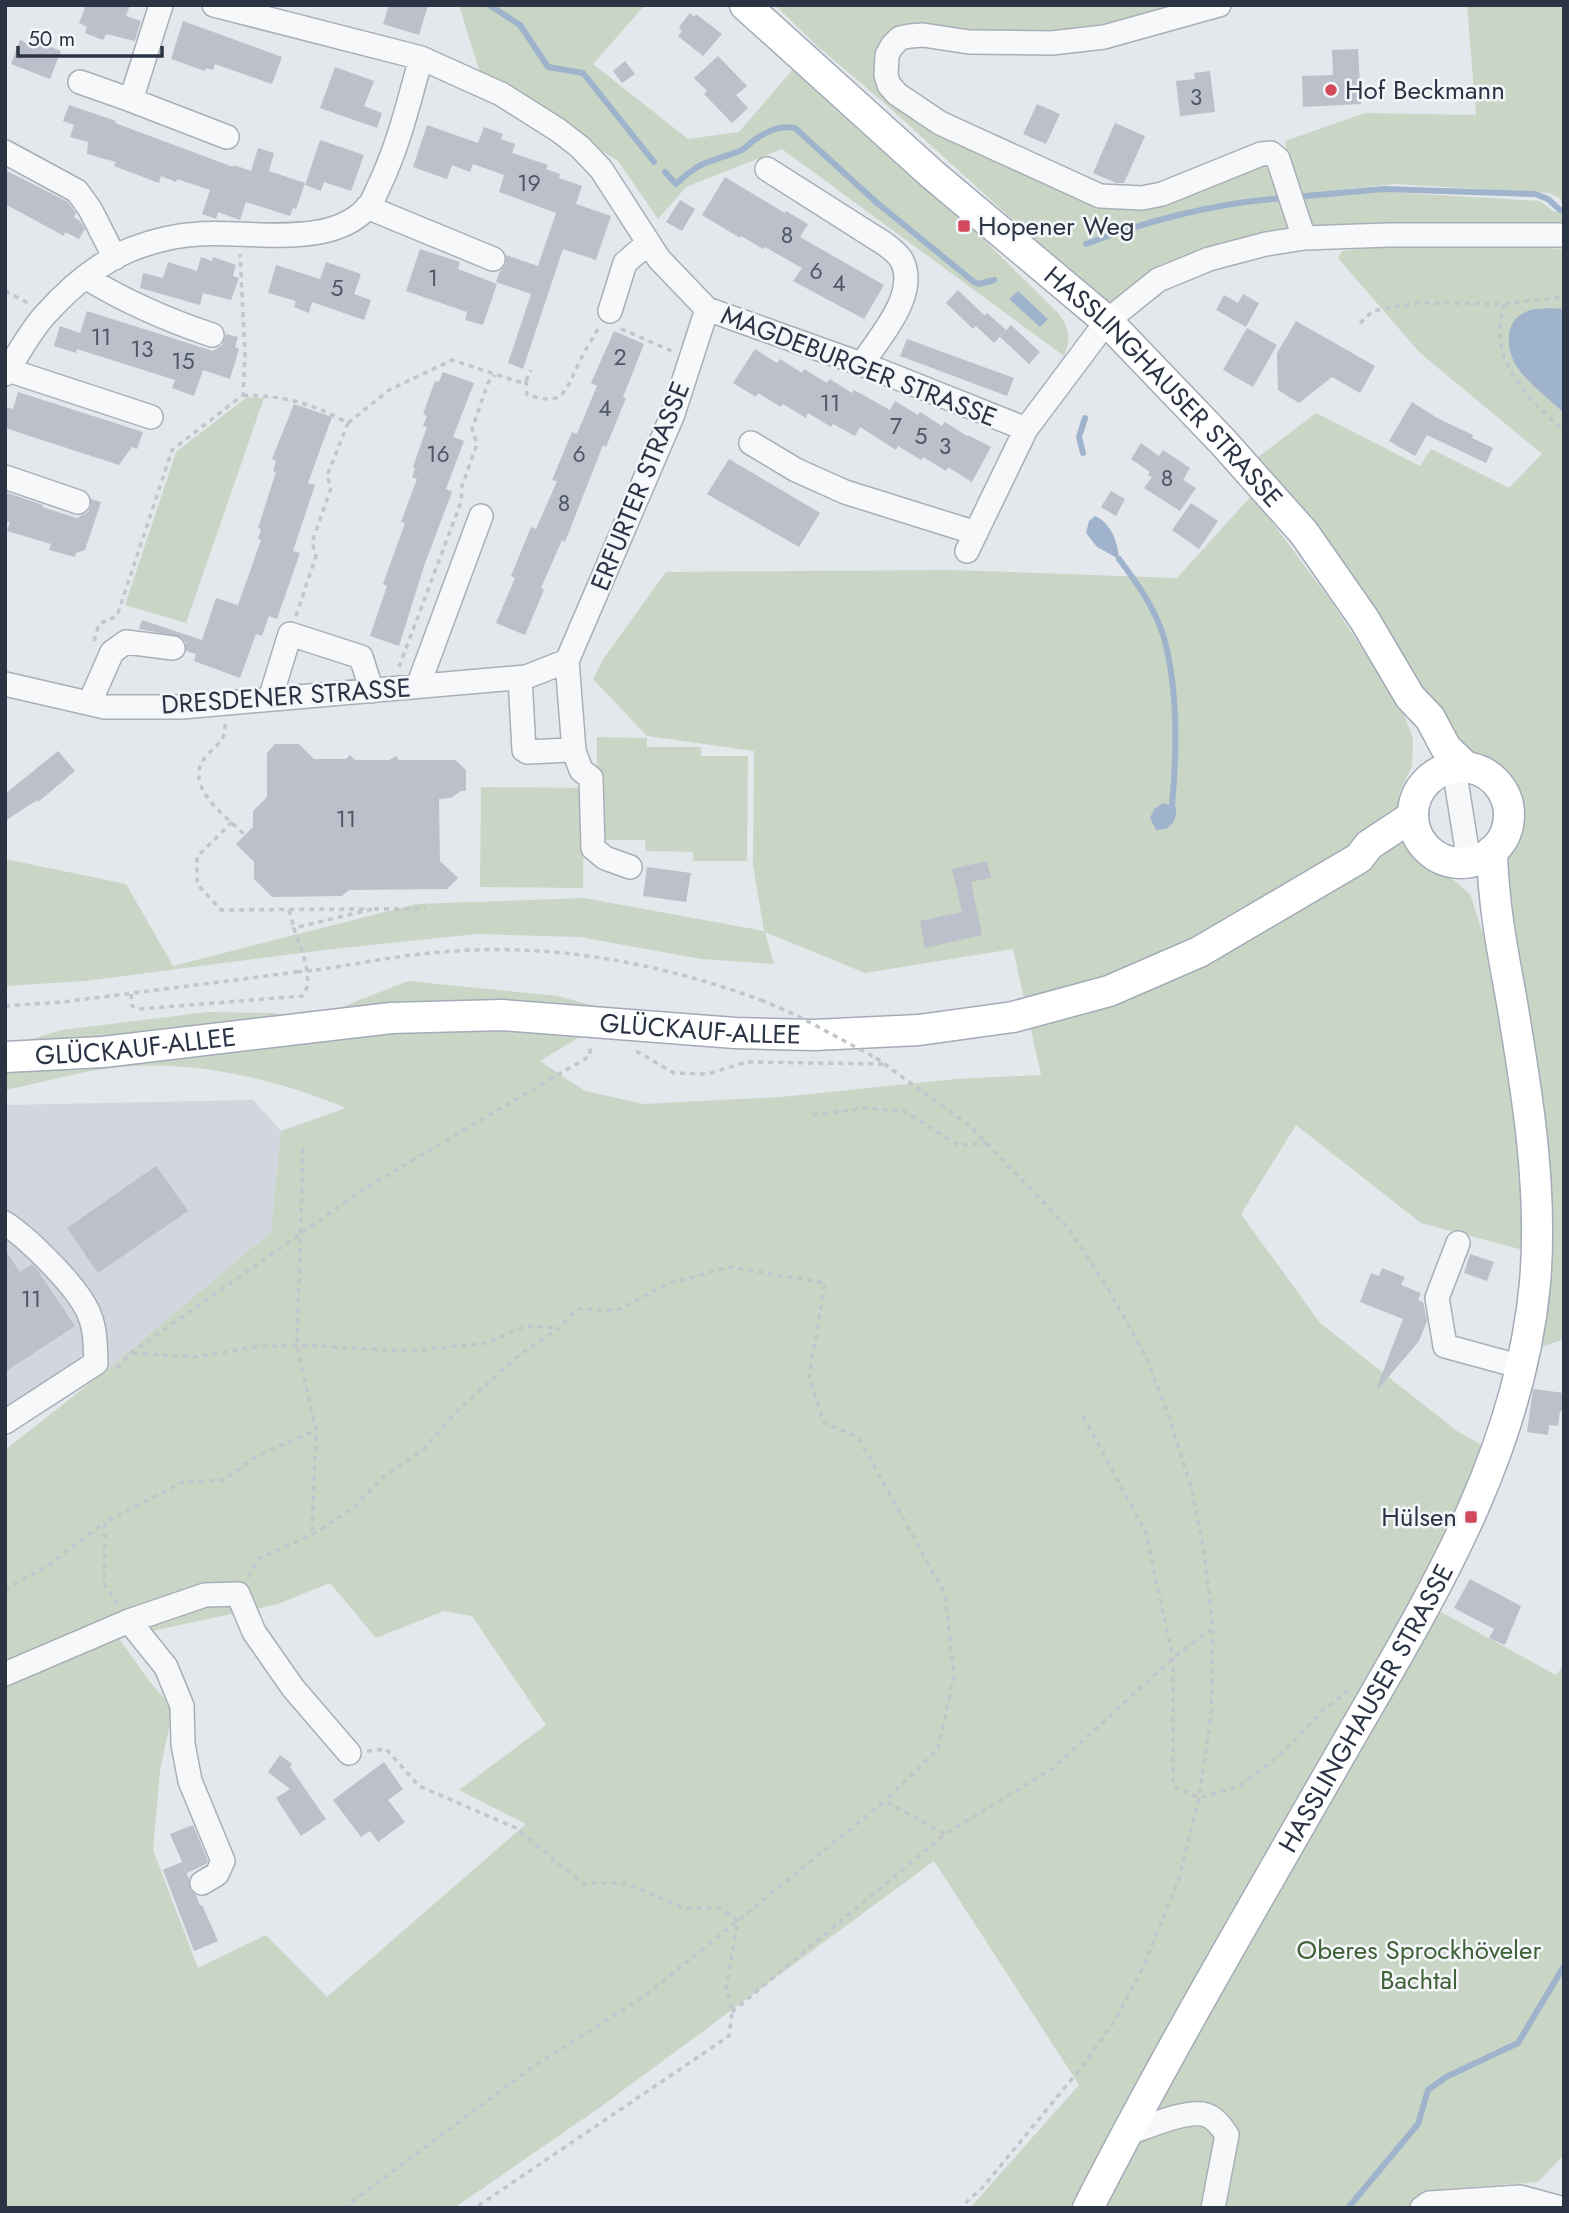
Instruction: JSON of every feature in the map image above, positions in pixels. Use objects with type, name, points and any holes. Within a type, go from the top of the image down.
[{"type":"main road","name":"HASSLINGHAUSER STRASSE","points":[[745,5],[933,175],[1107,321],[1244,463],[1304,533],[1364,619],[1410,697],[1430,718],[1460,768]]},
{"type":"main road","name":"HASSLINGHAUSER STRASSE","points":[[1410,697],[1426,758],[1424,785]]},
{"type":"main road","points":[[1460,768],[1487,775],[1496,782],[1507,801],[1509,812],[1506,834],[1472,859],[1443,859],[1424,845],[1416,831],[1414,805],[1424,785],[1437,774],[1460,768]]},
{"type":"main road","name":"GLÜCKAUF-ALLEE","points":[[5,1057],[103,1052],[391,1018],[502,1015],[735,1033],[814,1035],[919,1030],[1013,1017],[1108,991],[1199,952],[1359,858],[1368,845],[1413,816]]},
{"type":"main road","name":"GLÜCKAUF-ALLEE","points":[[1359,858],[1377,857],[1424,845]]},
{"type":"main road","name":"HASSLINGHAUSER STRASSE","points":[[1088,2208],[1246,1919],[1429,1600],[1471,1517],[1498,1453],[1522,1367],[1534,1285],[1537,1239],[1535,1178],[1530,1116],[1497,924],[1472,859]]},
{"type":"street","points":[[131,100],[161,5]]},
{"type":"street","name":"MAGDEBURGER STRASSE","points":[[215,5],[421,58],[501,94],[580,147],[601,169],[659,259],[707,309],[862,364],[1026,429]]},
{"type":"street","points":[[1219,5],[1104,37],[1052,43],[969,43],[923,35],[900,38],[887,55],[886,75],[897,94],[940,123],[1100,196],[1142,198],[1162,194],[1261,154],[1271,153],[1278,159],[1304,238]]},
{"type":"street","points":[[151,417],[7,372],[44,316],[91,271],[130,250],[165,239],[199,234],[317,233],[343,225],[367,206],[388,167],[421,58]]},
{"type":"street","points":[[80,82],[226,137]]},
{"type":"street","points":[[5,152],[77,191],[90,209],[115,258]]},
{"type":"street","points":[[766,169],[900,256],[905,269],[907,289],[862,364]]},
{"type":"street","points":[[367,206],[493,259]]},
{"type":"street","points":[[751,443],[796,470],[845,492],[972,542],[1026,429],[1107,321],[1158,280],[1209,259],[1266,244],[1304,238],[1564,235]]},
{"type":"street","points":[[607,316],[625,263],[648,243]]},
{"type":"street","points":[[85,277],[139,307],[212,335]]},
{"type":"street","name":"ERFURTER STRASSE","points":[[567,661],[673,414],[707,309]]},
{"type":"street","points":[[5,477],[78,502]]},
{"type":"street","points":[[418,686],[481,516]]},
{"type":"street","points":[[270,699],[290,634],[361,657],[381,690]]},
{"type":"street","points":[[90,702],[112,652],[126,642],[173,648]]},
{"type":"street","points":[[567,661],[574,747],[581,770],[592,778],[593,848],[605,858],[630,867]]},
{"type":"street","name":"DRESDENER STRASSE","points":[[5,684],[105,706],[225,704],[520,678],[567,661]]},
{"type":"street","points":[[520,678],[524,750],[570,750],[574,747]]},
{"type":"street","points":[[1460,768],[1472,859]]},
{"type":"street","points":[[5,1223],[41,1252],[89,1312],[105,1367],[5,1422]]},
{"type":"street","points":[[1458,1242],[1437,1298],[1445,1346],[1522,1367]]},
{"type":"street","points":[[5,1674],[129,1621],[205,1595],[238,1594],[254,1632],[293,1688],[349,1753]]},
{"type":"street","points":[[129,1621],[166,1667],[182,1706],[183,1744],[190,1781],[223,1861],[217,1874],[202,1883]]},
{"type":"street","points":[[1128,2133],[1184,2115],[1204,2114],[1216,2120],[1227,2135],[1213,2208]]},
{"type":"street","points":[[1422,2208],[1429,2203],[1520,2197],[1561,2208]]},
{"type":"path","points":[[239,234],[245,354],[243,395]]},
{"type":"path","points":[[1360,323],[1373,311],[1419,303],[1504,304],[1564,297]]},
{"type":"path","points":[[1504,304],[1499,334],[1508,368],[1541,409],[1564,431]]},
{"type":"path","points":[[531,370],[526,381],[527,395],[544,399],[558,397],[568,390],[577,365],[607,316],[650,343],[691,358]]},
{"type":"path","points":[[290,634],[316,556],[313,542],[331,488],[327,476],[348,423],[389,390],[452,360],[526,381]]},
{"type":"path","points":[[381,690],[461,502],[462,486],[477,444],[472,429],[488,383],[495,374]]},
{"type":"path","points":[[91,649],[99,624],[117,615],[172,450],[243,395],[296,400],[320,408],[348,423]]},
{"type":"path","points":[[225,704],[226,732],[221,743],[200,764],[201,791],[245,835]]},
{"type":"path","points":[[232,822],[197,857],[197,884],[220,910],[426,909]]},
{"type":"path","points":[[294,928],[373,909]]},
{"type":"path","points":[[131,994],[132,1006],[139,1009],[303,996],[308,988],[304,961],[289,910]]},
{"type":"path","points":[[5,1006],[131,994],[441,952],[540,950],[650,967],[719,984],[761,1000],[796,1015],[876,1058],[970,1126],[1069,1229],[1109,1290],[1146,1359],[1168,1414],[1191,1486],[1204,1551],[1213,1628],[1211,1715],[1199,1798],[1179,1878],[1144,1963],[1117,2017],[1085,2063],[983,2187],[960,2208]]},
{"type":"path","points":[[105,1367],[131,1353],[367,1187],[590,1056],[590,1041]]},
{"type":"path","points":[[631,1048],[674,1073],[708,1074],[746,1062],[884,1064]]},
{"type":"path","points":[[813,1115],[867,1108],[904,1111],[958,1144],[987,1143]]},
{"type":"path","points":[[303,1148],[297,1345],[316,1430],[312,1535]]},
{"type":"path","points":[[238,1594],[259,1558],[312,1535],[353,1508],[383,1477],[423,1450],[455,1413],[519,1355],[559,1328],[577,1309],[618,1310],[667,1284],[730,1267],[825,1283],[809,1377],[824,1423],[858,1437],[946,1594],[954,1676],[938,1749],[885,1801],[645,1996],[534,2066],[344,2208]]},
{"type":"path","points":[[131,1353],[194,1357],[255,1347],[297,1345],[412,1351],[486,1343],[524,1326],[559,1328]]},
{"type":"path","points":[[1083,1416],[1146,1533],[1174,1658],[1173,1786],[1199,1798],[1240,1786],[1281,1754],[1322,1711],[1350,1689],[1383,1679]]},
{"type":"path","points":[[5,1590],[50,1564],[105,1522],[183,1482],[223,1480],[259,1455],[316,1430]]},
{"type":"path","points":[[105,1522],[104,1584],[129,1621]]},
{"type":"path","points":[[732,2012],[945,1834],[1053,1768],[1174,1658],[1213,1628]]},
{"type":"path","points":[[349,1753],[386,1749],[419,1786],[516,1828],[582,1883],[625,1883],[684,1908],[720,1909],[738,1921]]},
{"type":"path","points":[[885,1801],[945,1834]]},
{"type":"path","points":[[475,2208],[579,2135],[729,2036],[732,2012],[726,1986],[738,1921]]},
{"type":"shaded area","points":[[253,1100],[281,1131],[271,1232],[109,1368],[5,1436],[5,1105]]},
{"type":"green space","points":[[459,5],[645,5],[593,64],[688,139],[739,132],[795,67],[970,226],[1059,314],[1068,335],[1064,356],[782,149],[686,187],[658,219],[618,161],[480,73]]},
{"type":"green space","points":[[775,5],[1203,5],[1104,34],[897,36],[887,86],[1099,201],[1261,165],[1266,167],[1277,184],[1289,226],[1283,231],[1210,247],[1161,264],[1106,305],[890,108],[817,46]]},
{"type":"green space","points":[[1467,5],[1564,5],[1564,227],[1323,231],[1308,220],[1288,160],[1285,141],[1365,113],[1476,115]],"holes":[[[1394,184],[1549,193],[1561,199],[1563,213],[1553,211],[1540,201],[1355,190],[1320,192]]]},
{"type":"green space","points":[[1408,244],[1482,244],[1564,249],[1564,1339],[1536,1349],[1503,857],[1519,823],[1520,799],[1510,777],[1500,768],[1456,743],[1373,613],[1257,458],[1316,413],[1420,466],[1431,449],[1509,488],[1542,454],[1420,353],[1338,258],[1342,251]]},
{"type":"green space","points":[[247,397],[264,398],[186,623],[125,605],[176,452]]},
{"type":"green space","name":"Oberes Sprockhöveler Bachtal","points":[[1252,495],[1333,604],[1403,712],[1413,739],[1412,766],[1399,794],[1423,860],[1444,872],[1470,894],[1489,953],[1504,1021],[1527,1251],[1421,1223],[1296,1125],[1241,1214],[1320,1323],[1457,1431],[1489,1449],[1419,1600],[1556,1675],[1564,1665],[1564,2155],[1538,2182],[1442,2189],[1443,2208],[1095,2208],[1083,2203],[1068,2208],[970,2208],[1079,2085],[934,1861],[599,2108],[454,2208],[5,2208],[5,1450],[109,1368],[271,1232],[281,1131],[346,1108],[260,1080],[200,1068],[170,1066],[110,1068],[5,1090],[5,1047],[62,1030],[208,1012],[274,1013],[309,1020],[408,981],[558,996],[619,1013],[540,1061],[585,1091],[644,1104],[781,1097],[956,1079],[1041,1075],[1013,949],[865,973],[765,932],[774,964],[701,959],[580,937],[477,934],[332,949],[85,981],[5,986],[5,859],[126,884],[173,966],[416,904],[584,898],[764,931],[753,865],[754,751],[647,736],[593,679],[604,658],[666,572],[951,570],[1177,578]],"holes":[[[330,1583],[376,1638],[444,1611],[472,1616],[546,1725],[459,1790],[526,1824],[327,1997],[266,1935],[198,1968],[153,1850],[160,1771],[173,1708],[149,1681],[119,1638],[278,1604]]]},
{"type":"green space","points":[[597,737],[647,738],[647,747],[701,747],[701,756],[748,756],[747,861],[693,861],[693,852],[646,851],[645,840],[596,840]]},
{"type":"green space","points":[[481,787],[584,788],[583,888],[480,887]]},
{"type":"water","points":[[1018,291],[1048,319],[1040,327],[1009,299]]},
{"type":"water","points":[[1564,309],[1564,413],[1524,375],[1514,362],[1509,347],[1509,332],[1515,320],[1530,310]]},
{"type":"water","points":[[1095,516],[1105,523],[1113,534],[1119,559],[1097,547],[1086,533],[1089,521]]},
{"type":"water","points":[[1163,803],[1176,807],[1175,817],[1169,827],[1156,830],[1150,818],[1154,809]]},
{"type":"building","points":[[86,5],[130,5],[126,16],[141,21],[135,41],[106,34],[103,40],[85,33],[87,27],[79,23]]},
{"type":"building","points":[[389,5],[428,5],[419,35],[383,24]]},
{"type":"building","points":[[690,13],[694,17],[696,14],[722,34],[703,56],[678,36],[682,31],[679,27]]},
{"type":"building","points":[[183,21],[282,57],[272,84],[215,64],[213,70],[206,68],[205,71],[171,59]]},
{"type":"building","points":[[20,40],[36,46],[38,42],[61,51],[50,79],[11,64]]},
{"type":"building","name":"Hof Beckmann","points":[[1358,49],[1361,104],[1303,107],[1302,76],[1333,75],[1332,50]]},
{"type":"building","points":[[718,56],[747,86],[736,95],[748,108],[732,123],[704,94],[707,91],[694,78]]},
{"type":"building","points":[[625,61],[635,74],[622,83],[613,71]]},
{"type":"building","points":[[335,67],[374,81],[364,106],[382,113],[377,128],[320,108]]},
{"type":"building","points":[[1210,71],[1215,112],[1180,116],[1176,81],[1195,79],[1194,73]]},
{"type":"building","points":[[1037,104],[1060,114],[1046,144],[1023,134]]},
{"type":"building","points":[[69,105],[233,167],[234,165],[251,171],[258,148],[274,153],[269,171],[305,183],[296,209],[293,208],[290,216],[246,202],[240,220],[218,212],[216,219],[202,214],[210,190],[161,176],[159,183],[114,166],[116,162],[87,154],[88,142],[70,137],[74,125],[63,121]]},
{"type":"building","points":[[1115,123],[1145,136],[1124,183],[1116,183],[1093,173]]},
{"type":"building","points":[[427,125],[478,143],[484,127],[503,134],[501,139],[515,144],[512,153],[548,165],[546,169],[560,174],[559,178],[582,186],[576,204],[611,216],[596,260],[563,249],[523,369],[508,363],[531,294],[496,282],[506,264],[506,255],[538,266],[556,213],[499,192],[504,175],[473,164],[470,172],[452,165],[447,179],[413,167]]},
{"type":"building","points":[[320,140],[364,155],[351,191],[324,182],[321,191],[305,185]]},
{"type":"building","points":[[5,170],[68,202],[76,213],[74,217],[85,229],[79,239],[65,232],[64,236],[5,204]]},
{"type":"building","points":[[725,177],[808,224],[800,237],[884,285],[864,319],[793,281],[802,268],[765,247],[763,249],[741,236],[740,238],[702,215]]},
{"type":"building","points":[[680,200],[695,209],[682,231],[666,222]]},
{"type":"building","points":[[420,249],[460,262],[458,269],[497,284],[483,325],[465,320],[467,312],[406,291]]},
{"type":"building","points":[[201,257],[212,261],[213,257],[236,265],[233,276],[239,278],[231,300],[203,293],[200,305],[140,288],[143,273],[163,278],[168,262],[197,271]]},
{"type":"building","points":[[326,262],[361,274],[354,294],[371,300],[364,320],[312,302],[309,313],[294,307],[296,301],[268,293],[276,265],[320,279]]},
{"type":"building","points":[[958,290],[985,316],[973,329],[946,303]]},
{"type":"building","points":[[1243,294],[1259,303],[1246,327],[1216,310],[1224,295],[1238,303]]},
{"type":"building","points":[[87,311],[213,351],[222,345],[226,334],[238,337],[235,347],[239,349],[230,379],[203,370],[194,396],[172,388],[175,380],[77,349],[76,353],[54,346],[60,326],[80,333]]},
{"type":"building","points":[[987,313],[1006,330],[994,343],[976,326]]},
{"type":"building","points":[[1296,321],[1375,366],[1360,393],[1332,377],[1299,403],[1278,390],[1277,353]]},
{"type":"building","points":[[1011,325],[1040,352],[1029,364],[1000,337]]},
{"type":"building","points":[[1247,328],[1277,345],[1253,387],[1223,370]]},
{"type":"building","points":[[614,331],[644,344],[606,447],[603,445],[565,542],[562,540],[541,588],[544,590],[525,635],[496,623],[515,578],[511,576],[531,527],[536,529],[557,481],[552,480],[572,432],[577,434],[597,386],[591,383]]},
{"type":"building","points":[[907,339],[1014,378],[1007,396],[900,356]]},
{"type":"building","points":[[755,349],[777,363],[780,359],[802,373],[804,369],[827,383],[830,379],[852,393],[854,390],[890,410],[895,401],[918,415],[920,412],[942,426],[945,422],[991,447],[972,482],[948,467],[946,471],[898,446],[896,450],[860,427],[855,436],[833,424],[831,427],[808,413],[806,418],[758,393],[756,397],[733,383]]},
{"type":"building","points":[[443,372],[474,383],[453,437],[464,441],[446,489],[452,492],[424,566],[399,646],[370,636],[387,586],[383,584],[405,523],[401,522],[417,479],[412,477],[413,467],[427,427],[423,426],[427,416],[423,414],[435,381],[439,382]]},
{"type":"building","points":[[18,392],[143,432],[137,449],[132,447],[119,465],[5,428],[5,407],[13,409]]},
{"type":"building","points":[[1412,402],[1493,448],[1486,463],[1427,435],[1415,456],[1389,441]]},
{"type":"building","points":[[294,404],[332,417],[308,483],[315,485],[293,551],[300,553],[277,619],[269,616],[262,636],[256,634],[240,678],[194,661],[196,654],[186,651],[186,643],[181,637],[139,629],[142,620],[202,640],[216,598],[238,605],[261,540],[258,539],[261,529],[258,528],[276,472],[273,471],[276,461],[272,459]]},
{"type":"building","points":[[1141,443],[1159,456],[1163,450],[1190,468],[1183,480],[1196,488],[1180,511],[1144,488],[1152,477],[1148,475],[1150,472],[1131,459]]},
{"type":"building","points":[[729,459],[820,513],[799,547],[707,494]]},
{"type":"building","points":[[1111,491],[1125,499],[1116,516],[1101,507]]},
{"type":"building","points":[[5,492],[77,518],[88,512],[91,499],[101,502],[85,550],[76,553],[75,557],[49,550],[51,544],[7,531],[10,522],[5,521]]},
{"type":"building","points":[[1191,503],[1218,521],[1199,549],[1172,530]]},
{"type":"building","points":[[275,744],[299,744],[314,759],[346,759],[350,755],[355,760],[389,760],[396,756],[399,760],[455,760],[466,770],[466,791],[461,791],[451,798],[439,799],[440,861],[458,878],[447,889],[349,890],[342,896],[272,897],[254,879],[254,862],[236,844],[253,827],[253,811],[267,797],[267,753]]},
{"type":"building","points":[[58,751],[75,771],[38,802],[37,800],[5,821],[5,794]]},
{"type":"building","points":[[987,861],[991,878],[971,882],[982,935],[925,948],[920,921],[962,912],[952,869]]},
{"type":"building","points":[[647,867],[691,873],[686,902],[643,896]]},
{"type":"building","points":[[156,1166],[188,1211],[98,1273],[67,1228]]},
{"type":"building","points":[[5,1250],[20,1272],[32,1264],[75,1326],[5,1372]]},
{"type":"building","points":[[1470,1254],[1494,1262],[1487,1281],[1464,1273]]},
{"type":"building","points":[[1382,1268],[1405,1277],[1401,1285],[1421,1293],[1418,1300],[1423,1302],[1427,1321],[1419,1341],[1379,1388],[1377,1387],[1403,1319],[1360,1302],[1371,1273],[1379,1276]]},
{"type":"building","points":[[1533,1389],[1564,1393],[1564,1412],[1560,1411],[1558,1426],[1549,1425],[1548,1435],[1527,1432]]},
{"type":"building","points":[[1470,1579],[1521,1606],[1505,1645],[1489,1638],[1494,1629],[1454,1608]]},
{"type":"building","points":[[280,1755],[292,1764],[290,1767],[326,1819],[301,1836],[276,1798],[290,1789],[268,1772]]},
{"type":"building","points":[[384,1762],[403,1789],[388,1800],[405,1822],[378,1842],[370,1831],[361,1837],[333,1800]]},
{"type":"building","points":[[193,1825],[208,1861],[187,1873],[170,1834]]},
{"type":"building","points":[[182,1862],[190,1890],[196,1895],[200,1906],[202,1905],[218,1941],[194,1951],[163,1870]]},
{"type":"waterway","points":[[489,5],[520,25],[548,67],[583,73],[654,162]]},
{"type":"waterway","points":[[665,172],[676,184],[699,166],[742,150],[768,132],[778,128],[795,128],[876,202],[974,282],[979,284],[994,280]]},
{"type":"waterway","points":[[1295,197],[1383,189],[1535,194],[1548,199],[1560,210]]},
{"type":"waterway","points":[[1086,244],[1183,214],[1284,198]]},
{"type":"waterway","points":[[1083,453],[1079,437],[1085,418]]},
{"type":"waterway","points":[[1119,559],[1151,606],[1169,657],[1175,721],[1172,805]]},
{"type":"waterway","points":[[1348,2208],[1418,2124],[1428,2090],[1446,2077],[1518,2043],[1564,1966]]},
{"type":"place","name":"Hof Beckmann","points":[[1331,90]]},
{"type":"place","name":"Hopener Weg","points":[[964,226]]},
{"type":"place","name":"Hülsen","points":[[1471,1517]]}]
